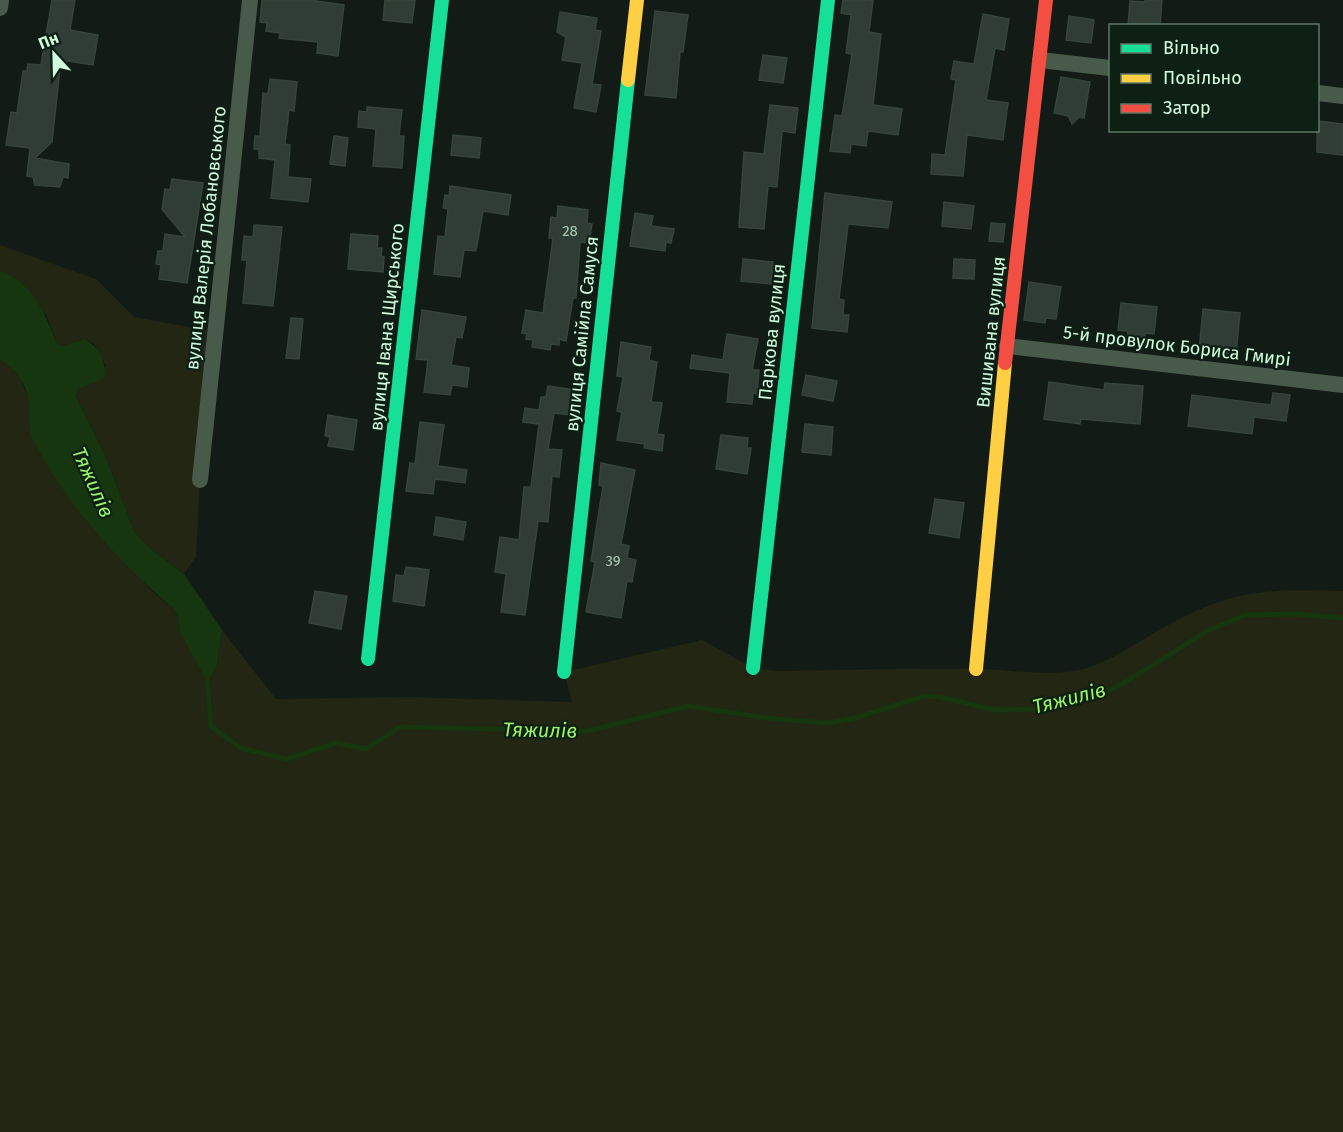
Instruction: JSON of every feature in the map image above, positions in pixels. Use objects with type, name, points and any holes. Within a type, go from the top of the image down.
[{"type":"street","points":[[0,8],[1,0]]},
{"type":"street","name":"вулиця Валерія Лобановського","points":[[200,480],[250,0]]},
{"type":"street","name":"вулиця Івана Щирського","points":[[368,658],[442,0]]},
{"type":"street","name":"вулиця Самійла Самуся","points":[[564,672],[637,0]]},
{"type":"street","name":"Паркова вулиця","points":[[753,668],[828,0]]},
{"type":"street","name":"Вишивана вулиця","points":[[976,669],[1007,346],[1046,0]]},
{"type":"street","points":[[1040,60],[1109,68]]},
{"type":"street","points":[[1319,93],[1343,96]]},
{"type":"street","name":"5-й провулок Бориса Гмирі","points":[[1007,346],[1343,385]]},
{"type":"shaded area","points":[[0,245],[96,279],[134,317],[216,332],[200,480],[196,557],[184,574],[147,546],[135,533],[104,453],[76,396],[78,389],[106,366],[94,344],[84,339],[64,346],[57,344],[46,315],[0,271]]},
{"type":"shaded area","points":[[0,360],[9,364],[20,378],[30,401],[32,437],[81,513],[152,591],[173,608],[178,617],[180,632],[217,664],[222,630],[276,699],[408,697],[572,702],[564,672],[702,640],[753,668],[778,671],[987,669],[1040,673],[1066,672],[1104,662],[1195,611],[1236,597],[1275,591],[1343,591],[1343,1132],[0,1132]]},
{"type":"water","points":[[0,271],[11,276],[29,291],[48,321],[57,344],[64,346],[84,339],[98,350],[104,366],[105,378],[78,389],[76,396],[104,453],[135,533],[147,546],[184,574],[222,630],[217,664],[208,683],[180,632],[178,617],[173,608],[132,571],[95,531],[61,487],[33,440],[29,426],[29,404],[26,391],[16,372],[0,360]]},
{"type":"building","points":[[52,0],[75,0],[70,30],[98,35],[93,65],[61,60],[52,142],[35,158],[69,164],[68,178],[63,177],[60,187],[35,185],[33,177],[27,176],[30,148],[6,145],[11,112],[17,113],[23,71],[27,71],[28,64],[41,65]]},
{"type":"building","points":[[262,0],[310,0],[344,5],[338,56],[317,53],[318,42],[279,38],[280,33],[266,31],[267,23],[260,22]]},
{"type":"building","points":[[385,0],[415,0],[412,23],[383,20]]},
{"type":"building","points":[[843,0],[873,0],[869,32],[881,34],[873,105],[902,109],[898,135],[868,131],[866,146],[851,144],[850,153],[830,151],[835,115],[842,116],[852,54],[846,53],[851,15],[841,13]]},
{"type":"building","points":[[1145,0],[1162,0],[1160,24],[1128,24],[1130,1],[1145,2]]},
{"type":"building","points":[[655,11],[688,15],[683,52],[680,52],[676,98],[645,95]]},
{"type":"building","points":[[560,12],[597,18],[595,30],[601,31],[592,84],[601,85],[596,112],[574,108],[582,63],[562,60],[566,37],[557,32]]},
{"type":"building","points":[[983,14],[1009,19],[1004,50],[995,48],[986,100],[1008,103],[1003,140],[967,135],[963,176],[931,174],[932,154],[945,155],[956,80],[951,79],[954,61],[974,64]]},
{"type":"building","points":[[1069,16],[1094,20],[1091,43],[1066,40]]},
{"type":"building","points":[[763,55],[787,58],[783,83],[759,80]]},
{"type":"building","points":[[1061,77],[1090,82],[1084,118],[1079,117],[1072,124],[1068,116],[1054,113]]},
{"type":"building","points":[[270,79],[297,82],[294,111],[289,110],[285,144],[290,145],[288,177],[311,179],[308,202],[271,198],[275,160],[259,158],[259,149],[254,149],[255,136],[260,136],[263,93],[268,94]]},
{"type":"building","points":[[770,105],[798,108],[795,133],[782,131],[777,187],[768,186],[764,229],[739,227],[744,152],[764,154]]},
{"type":"building","points":[[367,107],[402,110],[399,136],[404,136],[402,168],[373,166],[376,129],[358,127],[359,111],[367,112]]},
{"type":"building","points":[[1319,121],[1343,124],[1343,155],[1317,152]]},
{"type":"building","points":[[453,135],[481,138],[479,158],[451,155]]},
{"type":"building","points":[[334,136],[348,138],[345,166],[330,164]]},
{"type":"building","points":[[172,179],[203,183],[187,283],[159,279],[161,265],[156,264],[158,251],[163,251],[165,234],[185,237],[162,209],[165,189],[170,190]]},
{"type":"building","points":[[450,186],[511,195],[508,215],[483,211],[476,251],[464,250],[460,277],[434,274],[438,236],[445,237],[448,209],[443,208],[445,195],[449,196]]},
{"type":"building","points":[[825,193],[892,202],[888,228],[848,224],[839,299],[844,300],[843,315],[849,315],[847,332],[812,328]]},
{"type":"building","points":[[944,202],[974,206],[971,229],[942,226]]},
{"type":"building","points":[[558,206],[588,210],[587,223],[592,224],[589,243],[580,242],[576,298],[573,298],[566,341],[559,339],[559,345],[551,344],[550,350],[532,347],[533,340],[526,339],[527,334],[522,333],[526,310],[543,313],[553,238],[549,238],[551,217],[557,218]]},
{"type":"building","points":[[635,213],[653,216],[651,226],[674,229],[671,243],[666,242],[665,251],[630,246]]},
{"type":"building","points":[[991,223],[1005,224],[1003,242],[989,241]]},
{"type":"building","points":[[254,225],[282,227],[273,306],[243,303],[247,260],[242,260],[244,236],[253,237]]},
{"type":"building","points":[[351,234],[378,236],[377,248],[382,248],[381,256],[384,257],[383,272],[348,269]]},
{"type":"building","points":[[743,259],[773,262],[771,284],[741,281]]},
{"type":"building","points":[[954,259],[975,260],[974,279],[953,278]]},
{"type":"building","points":[[1029,282],[1061,287],[1056,319],[1046,318],[1045,323],[1024,320]]},
{"type":"building","points":[[1121,303],[1157,307],[1154,334],[1145,333],[1144,344],[1127,342],[1128,331],[1118,330]]},
{"type":"building","points":[[1203,309],[1240,313],[1236,354],[1199,351]]},
{"type":"building","points":[[422,310],[466,317],[462,338],[456,337],[451,365],[469,368],[467,387],[452,385],[450,395],[424,392],[428,360],[416,359]]},
{"type":"building","points":[[291,318],[303,319],[299,359],[286,358]]},
{"type":"building","points":[[727,334],[758,339],[752,370],[759,370],[757,394],[753,393],[752,404],[727,402],[730,373],[690,368],[692,355],[723,360]]},
{"type":"building","points":[[621,342],[651,347],[649,360],[657,362],[651,402],[662,403],[657,434],[664,435],[662,451],[644,448],[645,444],[617,440],[622,412],[617,411],[623,377],[617,376]]},
{"type":"building","points":[[806,375],[837,381],[833,401],[802,395]]},
{"type":"building","points":[[1049,382],[1104,390],[1105,383],[1143,386],[1140,424],[1081,419],[1080,424],[1044,419]]},
{"type":"building","points":[[548,386],[575,390],[571,415],[554,413],[548,449],[562,450],[559,477],[552,476],[548,522],[538,521],[525,615],[501,612],[506,574],[495,572],[500,537],[519,540],[524,487],[531,487],[539,424],[523,422],[525,408],[539,410],[541,397],[546,397]]},
{"type":"building","points":[[1273,393],[1290,395],[1286,421],[1254,417],[1252,434],[1188,426],[1192,395],[1271,405]]},
{"type":"building","points":[[328,415],[357,420],[353,450],[328,446],[330,437],[325,436]]},
{"type":"building","points":[[420,422],[444,425],[438,466],[467,470],[465,483],[435,479],[433,494],[406,491],[410,463],[415,464]]},
{"type":"building","points":[[805,424],[833,427],[831,455],[802,452]]},
{"type":"building","points":[[721,435],[748,438],[747,448],[751,448],[747,474],[716,469]]},
{"type":"building","points":[[601,463],[635,470],[621,544],[629,546],[627,558],[636,560],[632,582],[627,581],[621,618],[586,612],[595,562],[591,561],[603,486],[599,485]]},
{"type":"building","points":[[935,499],[964,503],[959,538],[929,533]]},
{"type":"building","points":[[436,517],[466,522],[463,540],[434,535]]},
{"type":"building","points":[[406,567],[429,570],[424,606],[393,601],[396,575],[404,576]]},
{"type":"building","points":[[315,591],[347,596],[341,629],[309,623]]},
{"type":"waterway","name":"Тяжилів","points":[[207,679],[211,727],[241,748],[287,759],[336,743],[366,749],[400,727],[587,731],[689,706],[765,718],[827,723],[855,718],[924,696],[940,697],[995,710],[1042,709],[1096,696],[1122,684],[1209,630],[1245,615],[1295,614],[1343,618]]},
{"type":"traffic: fast","points":[[368,659],[442,0]]},
{"type":"traffic: fast","points":[[753,668],[828,0]]},
{"type":"traffic: fast","points":[[564,672],[628,80]]},
{"type":"traffic: slow","points":[[628,80],[637,0]]},
{"type":"traffic: slow","points":[[976,669],[1005,363]]},
{"type":"traffic: jam","points":[[1005,363],[1046,0]]}]
